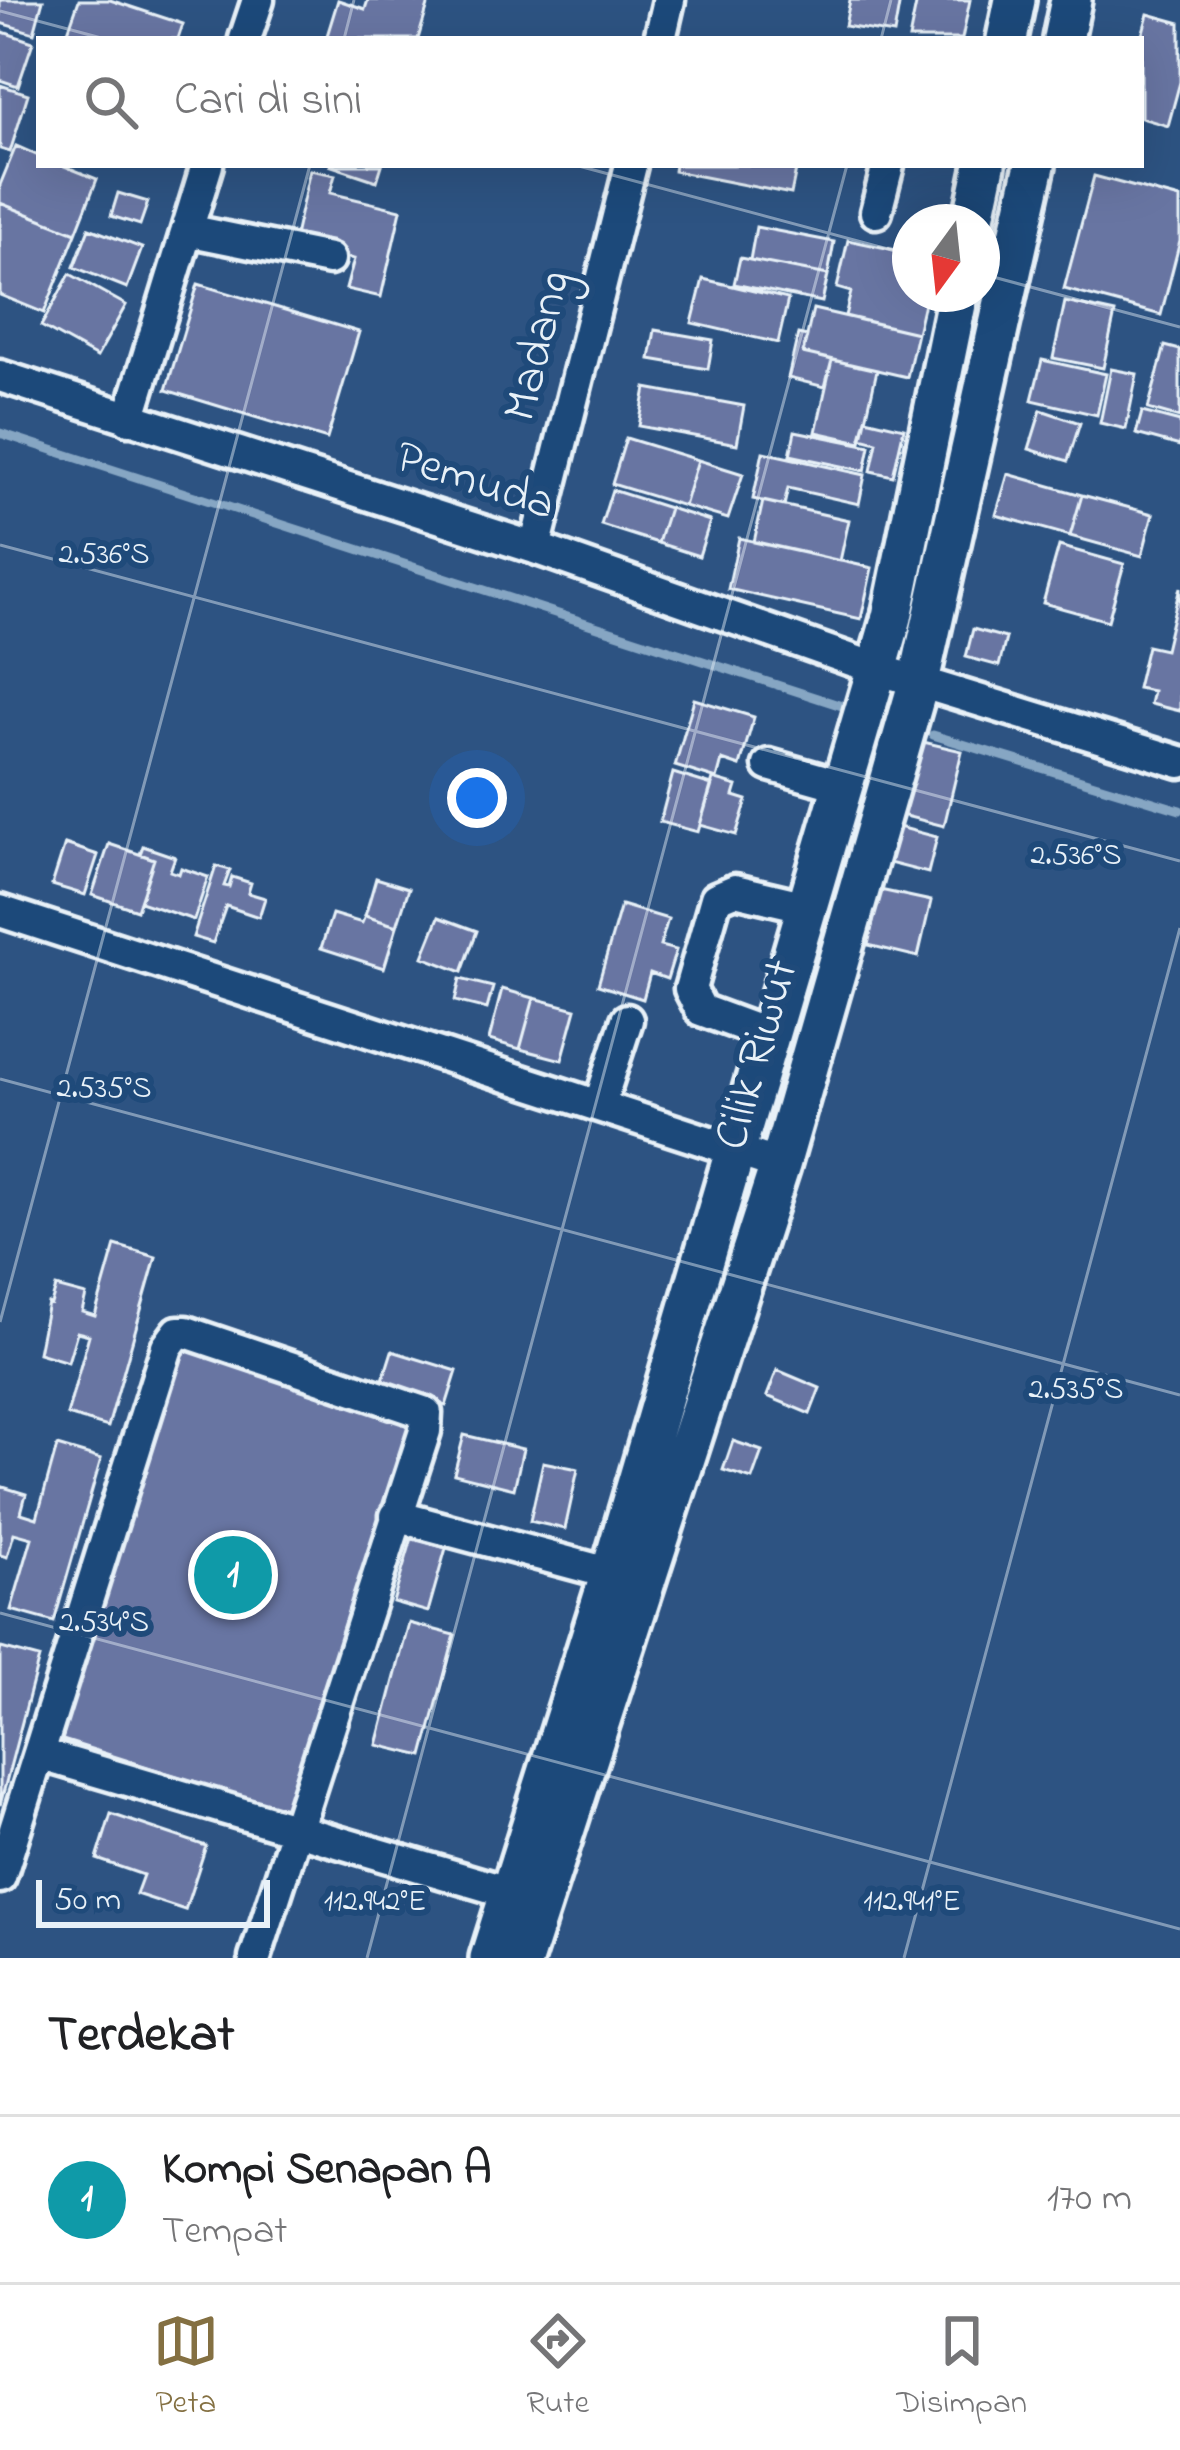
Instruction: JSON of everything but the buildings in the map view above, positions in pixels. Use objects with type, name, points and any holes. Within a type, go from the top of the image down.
[{"type":"main road","points":[[1008,36],[1015,0]]},
{"type":"main road","points":[[1064,36],[1071,0]]},
{"type":"main road","points":[[977,204],[984,168]]},
{"type":"main road","name":"Cilik Riwut","points":[[490,1958],[526,1898],[627,1579],[780,1165],[920,681],[1034,168]]},
{"type":"main road","name":"Cilik Riwut","points":[[627,1579],[736,1150],[877,669],[954,312]]},
{"type":"main road","points":[[922,465],[966,473]]},
{"type":"main road","name":"Cilik Riwut","points":[[523,1958],[526,1898]]},
{"type":"street","points":[[246,36],[258,0]]},
{"type":"street","points":[[661,36],[669,0]]},
{"type":"street","points":[[129,419],[206,168]]},
{"type":"street","name":"Madang","points":[[535,548],[630,168]]},
{"type":"street","points":[[875,212],[887,168]]},
{"type":"street","points":[[187,230],[329,259]]},
{"type":"street","name":"Pemuda","points":[[0,376],[535,548],[877,669],[1180,762]]},
{"type":"street","points":[[769,765],[842,786]]},
{"type":"street","points":[[770,1035],[701,1010],[694,1000],[690,989],[716,898],[735,890],[807,907]]},
{"type":"street","points":[[0,911],[780,1165]]},
{"type":"street","points":[[599,1106],[627,1020]]},
{"type":"street","points":[[0,1877],[167,1346],[178,1332],[426,1413],[425,1431],[255,1958]]},
{"type":"street","points":[[395,1516],[627,1579]]},
{"type":"street","points":[[39,1754],[526,1898]]},
{"type":"waterway","points":[[0,433],[845,707]]},
{"type":"waterway","points":[[933,735],[1180,810]]},
{"type":"place","name":"Kompi Senapan A","points":[[233,1575]]}]
